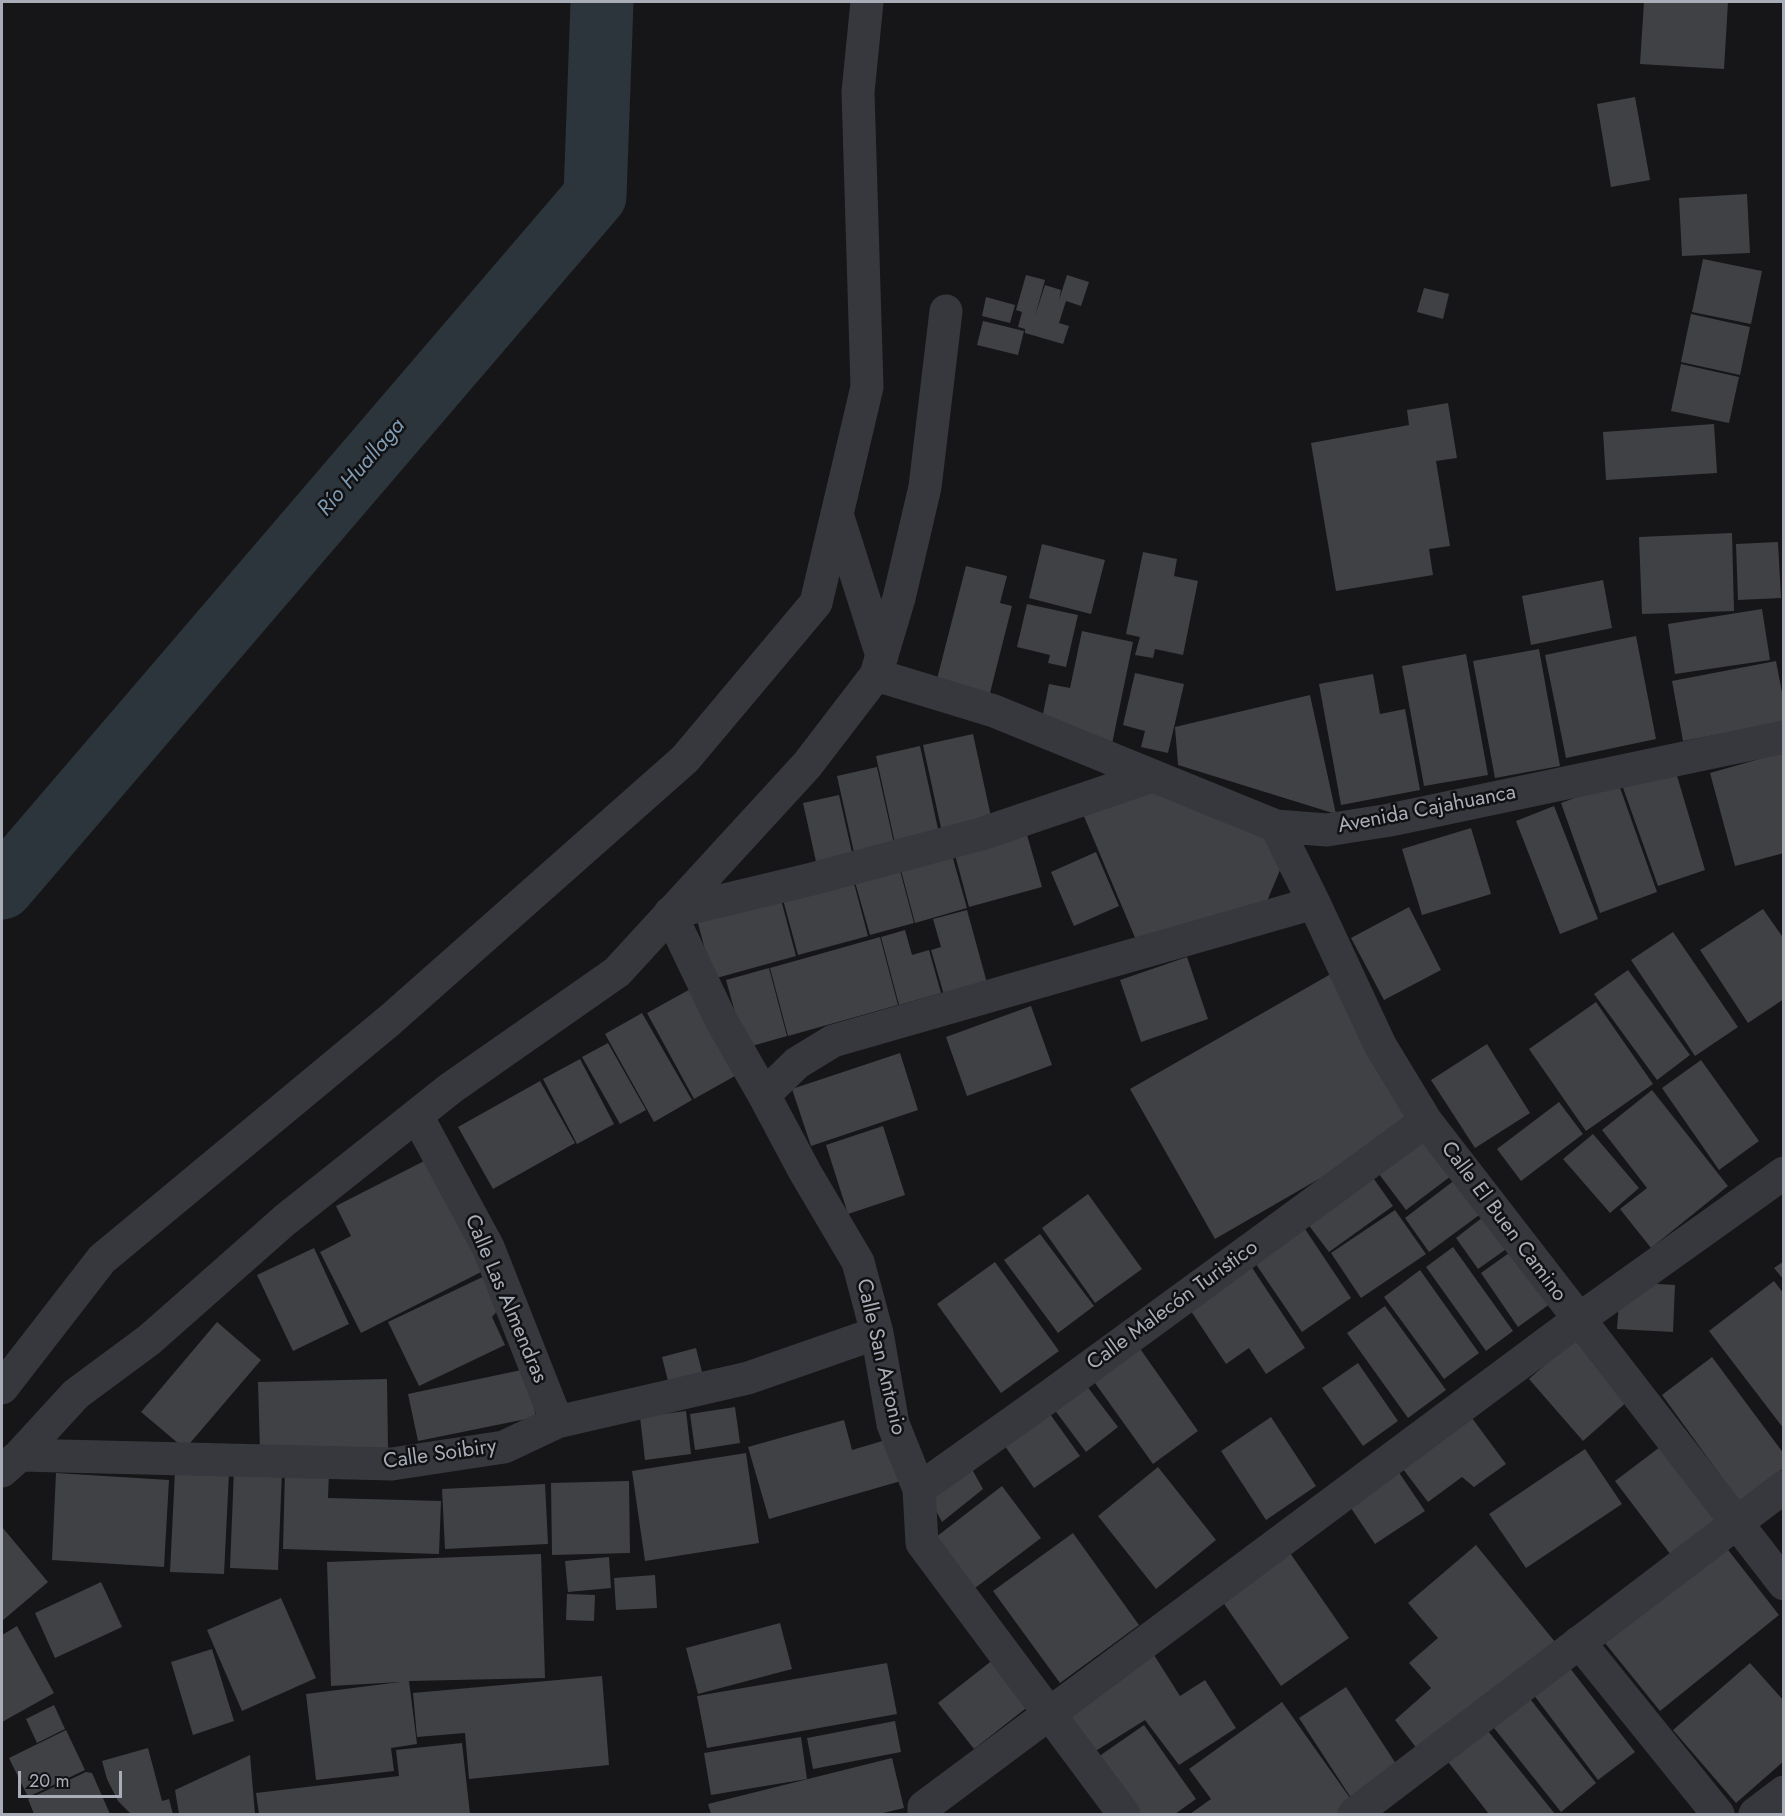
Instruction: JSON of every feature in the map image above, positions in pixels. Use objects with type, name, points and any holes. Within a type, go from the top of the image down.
[{"type":"street","points":[[2,1388],[102,1259],[390,1020],[685,759],[816,603],[867,387],[858,92],[867,2]]},
{"type":"street","points":[[11,1463],[76,1394],[149,1340],[285,1220],[452,1088],[617,972],[807,765],[879,666],[899,598],[925,487],[946,311]]},
{"type":"street","points":[[837,514],[879,666]]},
{"type":"street","name":"Avenida Cajahuanca","points":[[879,666],[1276,826],[1327,830],[1390,820],[1784,737]]},
{"type":"street","points":[[670,913],[812,879],[981,834],[1152,776]]},
{"type":"street","name":"Calle El Buen Camino","points":[[1276,826],[1380,1045],[1426,1121],[1735,1524],[1784,1584]]},
{"type":"street","points":[[764,1095],[797,1063],[833,1041],[1314,903]]},
{"type":"street","name":"Calle San Antonio","points":[[670,913],[721,1020],[858,1263],[877,1333],[893,1424],[919,1489],[922,1543],[1124,1815]]},
{"type":"street","name":"Calle Las Almendras","points":[[417,1116],[488,1247],[557,1422]]},
{"type":"street","name":"Calle Malecón Turistico","points":[[919,1489],[1041,1403],[1426,1121]]},
{"type":"street","points":[[924,1811],[1048,1714],[1578,1320],[1784,1173]]},
{"type":"street","name":"Calle Soibiry","points":[[11,1463],[392,1464],[504,1448],[557,1422],[748,1378],[877,1333]]},
{"type":"street","points":[[1354,1815],[1784,1486]]},
{"type":"street","points":[[1579,1642],[1718,1815]]},
{"type":"street","points":[[1755,1815],[1784,1792]]},
{"type":"building","points":[[1644,2],[1728,2],[1724,69],[1640,64]]},
{"type":"building","points":[[1635,97],[1650,180],[1611,187],[1597,104]]},
{"type":"building","points":[[1747,194],[1750,253],[1682,256],[1679,198]]},
{"type":"building","points":[[1703,259],[1762,271],[1751,324],[1692,312]]},
{"type":"building","points":[[1026,275],[1045,280],[1035,316],[1045,285],[1061,290],[1059,300],[1067,275],[1089,282],[1081,306],[1066,301],[1059,323],[1069,326],[1063,344],[1025,333],[1025,329],[1018,327],[1022,312],[1016,310]]},
{"type":"building","points":[[1424,288],[1449,294],[1443,319],[1417,312]]},
{"type":"building","points":[[986,297],[1015,305],[1010,323],[982,316]]},
{"type":"building","points":[[1691,314],[1750,327],[1740,375],[1681,362]]},
{"type":"building","points":[[983,321],[1024,331],[1018,355],[977,345]]},
{"type":"building","points":[[1681,364],[1739,377],[1729,423],[1671,411]]},
{"type":"building","points":[[1448,403],[1457,458],[1436,461],[1450,546],[1429,549],[1433,575],[1336,591],[1311,443],[1409,425],[1407,410]]},
{"type":"building","points":[[1714,424],[1717,473],[1606,480],[1603,432]]},
{"type":"building","points":[[1732,533],[1734,611],[1642,614],[1639,537]]},
{"type":"building","points":[[1778,542],[1781,598],[1738,600],[1736,544]]},
{"type":"building","points":[[1042,544],[1105,560],[1091,614],[1029,598]]},
{"type":"building","points":[[1143,552],[1177,559],[1174,576],[1198,581],[1183,655],[1155,649],[1153,658],[1135,655],[1140,637],[1126,634]]},
{"type":"building","points":[[966,566],[1007,576],[1000,603],[1012,606],[990,693],[937,679]]},
{"type":"building","points":[[1603,580],[1612,628],[1531,645],[1522,596]]},
{"type":"building","points":[[1027,604],[1078,615],[1066,667],[1048,663],[1050,655],[1017,647]]},
{"type":"building","points":[[1762,609],[1770,660],[1675,674],[1668,624]]},
{"type":"building","points":[[1082,631],[1133,642],[1112,744],[1040,729],[1049,684],[1070,688]]},
{"type":"building","points":[[1636,636],[1656,739],[1566,758],[1545,655]]},
{"type":"building","points":[[1539,649],[1560,766],[1495,778],[1473,661]]},
{"type":"building","points":[[1466,654],[1488,775],[1424,786],[1402,666]]},
{"type":"building","points":[[1776,661],[1784,703],[1784,722],[1683,741],[1672,681]]},
{"type":"building","points":[[1135,673],[1184,684],[1168,753],[1141,747],[1145,731],[1123,725]]},
{"type":"building","points":[[1373,674],[1380,714],[1405,709],[1420,790],[1341,805],[1319,684]]},
{"type":"building","points":[[1310,695],[1336,814],[1178,765],[1175,727]]},
{"type":"building","points":[[973,734],[993,826],[943,837],[923,745]]},
{"type":"building","points":[[920,746],[940,838],[896,848],[876,756]]},
{"type":"building","points":[[1784,752],[1784,853],[1735,866],[1710,773]]},
{"type":"building","points":[[877,767],[895,848],[855,857],[837,776]]},
{"type":"building","points":[[1675,769],[1705,870],[1658,886],[1622,785]]},
{"type":"building","points":[[1618,782],[1657,892],[1600,913],[1561,803]]},
{"type":"building","points":[[1151,790],[1266,834],[1280,870],[1265,906],[1139,947],[1083,814]]},
{"type":"building","points":[[839,795],[853,857],[817,866],[803,803]]},
{"type":"building","points":[[1554,806],[1598,919],[1560,934],[1516,821]]},
{"type":"building","points":[[1471,828],[1491,894],[1422,915],[1402,849]]},
{"type":"building","points":[[1027,835],[1042,887],[969,907],[955,855]]},
{"type":"building","points":[[950,848],[967,908],[915,923],[899,863]]},
{"type":"building","points":[[1096,852],[1119,906],[1074,926],[1051,872]]},
{"type":"building","points":[[898,863],[914,923],[870,935],[853,875]]},
{"type":"building","points":[[852,876],[868,936],[798,955],[782,896]]},
{"type":"building","points":[[780,896],[796,956],[713,979],[697,920]]},
{"type":"building","points":[[1409,907],[1441,970],[1384,1000],[1351,938]]},
{"type":"building","points":[[1763,909],[1784,939],[1784,999],[1748,1023],[1700,950]]},
{"type":"building","points":[[967,910],[987,983],[944,995],[931,950],[941,947],[933,919]]},
{"type":"building","points":[[905,930],[912,955],[929,950],[941,993],[899,1005],[881,937]]},
{"type":"building","points":[[1673,932],[1738,1027],[1695,1056],[1631,960]]},
{"type":"building","points":[[880,937],[898,1005],[788,1036],[770,968]]},
{"type":"building","points":[[1187,957],[1208,1019],[1141,1042],[1120,980]]},
{"type":"building","points":[[769,968],[787,1036],[745,1048],[726,980]]},
{"type":"building","points":[[1628,970],[1690,1055],[1657,1080],[1594,994]]},
{"type":"building","points":[[1336,971],[1421,1120],[1215,1239],[1130,1089]]},
{"type":"building","points":[[694,987],[742,1072],[694,1099],[647,1013]]},
{"type":"building","points":[[1596,1002],[1653,1084],[1586,1131],[1529,1049]]},
{"type":"building","points":[[1031,1006],[1052,1065],[967,1096],[946,1037]]},
{"type":"building","points":[[642,1013],[692,1100],[654,1122],[605,1034]]},
{"type":"building","points":[[608,1043],[646,1110],[620,1124],[582,1057]]},
{"type":"building","points":[[1487,1044],[1530,1113],[1475,1148],[1431,1080]]},
{"type":"building","points":[[900,1053],[918,1110],[811,1146],[792,1089]]},
{"type":"building","points":[[580,1059],[614,1124],[577,1144],[543,1079]]},
{"type":"building","points":[[1701,1060],[1759,1141],[1719,1170],[1662,1088]]},
{"type":"building","points":[[540,1081],[575,1143],[493,1189],[458,1127]]},
{"type":"building","points":[[1652,1090],[1728,1186],[1651,1248],[1620,1209],[1647,1188],[1602,1130]]},
{"type":"building","points":[[1559,1102],[1583,1134],[1521,1181],[1497,1149]]},
{"type":"building","points":[[883,1126],[905,1195],[848,1214],[826,1145]]},
{"type":"building","points":[[1425,1126],[1459,1170],[1406,1210],[1373,1166]]},
{"type":"building","points":[[1593,1134],[1639,1188],[1610,1213],[1563,1159]]},
{"type":"building","points":[[428,1159],[483,1271],[361,1333],[320,1252],[351,1236],[336,1206]]},
{"type":"building","points":[[1369,1172],[1393,1206],[1329,1252],[1304,1219]]},
{"type":"building","points":[[1460,1176],[1486,1210],[1429,1252],[1405,1218]]},
{"type":"building","points":[[1088,1194],[1142,1269],[1095,1303],[1042,1228]]},
{"type":"building","points":[[1395,1210],[1426,1254],[1361,1298],[1331,1253]]},
{"type":"building","points":[[1488,1213],[1512,1245],[1478,1269],[1456,1238]]},
{"type":"building","points":[[1301,1223],[1351,1298],[1302,1332],[1251,1257]]},
{"type":"building","points":[[1040,1234],[1094,1306],[1058,1333],[1004,1260]]},
{"type":"building","points":[[1453,1247],[1513,1331],[1486,1351],[1426,1267]]},
{"type":"building","points":[[314,1248],[349,1324],[293,1351],[257,1275]]},
{"type":"building","points":[[1516,1248],[1554,1301],[1518,1327],[1481,1273]]},
{"type":"building","points":[[1247,1260],[1305,1348],[1266,1374],[1249,1348],[1226,1364],[1185,1302]]},
{"type":"building","points":[[1784,1261],[1784,1280],[1774,1268]]},
{"type":"building","points":[[995,1262],[1059,1351],[1001,1393],[937,1304]]},
{"type":"building","points":[[1420,1270],[1479,1353],[1444,1379],[1384,1297]]},
{"type":"building","points":[[491,1273],[505,1302],[492,1317],[505,1345],[419,1386],[388,1322]]},
{"type":"building","points":[[1774,1281],[1784,1294],[1784,1429],[1709,1331]]},
{"type":"building","points":[[1640,1283],[1675,1285],[1673,1332],[1617,1329],[1619,1303]]},
{"type":"building","points":[[1385,1306],[1446,1390],[1408,1418],[1347,1333]]},
{"type":"building","points":[[217,1322],[261,1360],[185,1449],[141,1412]]},
{"type":"building","points":[[1574,1339],[1628,1401],[1583,1441],[1529,1379]]},
{"type":"building","points":[[1136,1343],[1198,1431],[1153,1464],[1090,1376]]},
{"type":"building","points":[[696,1348],[703,1376],[669,1385],[662,1357]]},
{"type":"building","points":[[1712,1357],[1784,1454],[1784,1468],[1739,1501],[1662,1395]]},
{"type":"building","points":[[1358,1363],[1398,1421],[1363,1446],[1322,1388]]},
{"type":"building","points":[[526,1369],[536,1417],[418,1441],[408,1394]]},
{"type":"building","points":[[387,1379],[388,1448],[260,1451],[258,1382]]},
{"type":"building","points":[[1083,1381],[1118,1427],[1086,1452],[1051,1405]]},
{"type":"building","points":[[735,1407],[740,1443],[695,1450],[690,1414]]},
{"type":"building","points":[[1045,1407],[1080,1456],[1034,1488],[1000,1439]]},
{"type":"building","points":[[686,1411],[691,1454],[645,1460],[640,1417]]},
{"type":"building","points":[[1271,1417],[1316,1486],[1266,1520],[1221,1451]]},
{"type":"building","points":[[1472,1418],[1506,1464],[1474,1487],[1462,1477],[1428,1502],[1403,1469]]},
{"type":"building","points":[[844,1420],[852,1450],[889,1439],[901,1481],[769,1519],[748,1447]]},
{"type":"building","points":[[1660,1447],[1722,1529],[1677,1563],[1615,1481]]},
{"type":"building","points":[[1585,1449],[1622,1504],[1526,1568],[1489,1514]]},
{"type":"building","points":[[746,1453],[759,1543],[645,1561],[632,1471]]},
{"type":"building","points":[[969,1464],[983,1489],[942,1522],[927,1494]]},
{"type":"building","points":[[1158,1467],[1216,1540],[1156,1589],[1098,1516]]},
{"type":"building","points":[[234,1469],[282,1471],[278,1570],[230,1568]]},
{"type":"building","points":[[285,1470],[329,1472],[328,1498],[441,1501],[439,1554],[283,1549]]},
{"type":"building","points":[[175,1471],[229,1473],[224,1574],[170,1572]]},
{"type":"building","points":[[1398,1471],[1425,1511],[1375,1544],[1349,1505]]},
{"type":"building","points":[[56,1473],[169,1480],[164,1567],[52,1560]]},
{"type":"building","points":[[629,1481],[630,1553],[552,1555],[551,1483]]},
{"type":"building","points":[[545,1484],[548,1544],[445,1549],[442,1489]]},
{"type":"building","points":[[1002,1486],[1041,1538],[975,1588],[936,1537]]},
{"type":"building","points":[[2,1527],[48,1582],[2,1621]]},
{"type":"building","points":[[1073,1533],[1139,1625],[1060,1683],[993,1591]]},
{"type":"building","points":[[1476,1545],[1560,1648],[1421,1754],[1395,1720],[1431,1688],[1409,1663],[1438,1638],[1408,1603]]},
{"type":"building","points":[[1725,1546],[1779,1615],[1660,1711],[1605,1643]]},
{"type":"building","points":[[1288,1550],[1349,1638],[1281,1686],[1220,1598]]},
{"type":"building","points":[[541,1554],[545,1678],[409,1681],[417,1744],[391,1748],[394,1771],[316,1780],[306,1694],[400,1682],[331,1686],[327,1562]]},
{"type":"building","points":[[609,1557],[611,1588],[568,1592],[565,1561]]},
{"type":"building","points":[[655,1575],[657,1608],[616,1610],[614,1578]]},
{"type":"building","points":[[101,1582],[122,1627],[55,1658],[35,1613]]},
{"type":"building","points":[[567,1594],[595,1595],[594,1621],[566,1620]]},
{"type":"building","points":[[281,1598],[316,1678],[242,1711],[207,1630]]},
{"type":"building","points":[[780,1623],[792,1669],[698,1694],[686,1648]]},
{"type":"building","points":[[17,1626],[54,1693],[2,1722],[2,1635]]},
{"type":"building","points":[[212,1649],[234,1721],[193,1735],[171,1662]]},
{"type":"building","points":[[1154,1655],[1180,1696],[1205,1680],[1236,1728],[1179,1765],[1145,1720],[1094,1752],[1067,1712]]},
{"type":"building","points":[[994,1659],[1030,1705],[974,1749],[938,1703]]},
{"type":"building","points":[[887,1663],[897,1714],[707,1748],[697,1696]]},
{"type":"building","points":[[1566,1663],[1635,1752],[1598,1780],[1530,1690]]},
{"type":"building","points":[[1750,1663],[1784,1701],[1784,1761],[1736,1803],[1673,1730]]},
{"type":"building","points":[[602,1676],[609,1765],[469,1779],[465,1733],[417,1737],[413,1693]]},
{"type":"building","points":[[1346,1687],[1400,1770],[1353,1801],[1299,1718]]},
{"type":"building","points":[[1527,1695],[1596,1783],[1561,1812],[1490,1723]]},
{"type":"building","points":[[1282,1702],[1355,1805],[1342,1814],[1190,1814],[1211,1799],[1189,1769]]},
{"type":"building","points":[[54,1705],[65,1729],[37,1743],[26,1719]]},
{"type":"building","points":[[895,1721],[901,1752],[813,1769],[807,1738]]},
{"type":"building","points":[[1144,1725],[1196,1799],[1175,1814],[1138,1814],[1098,1757]]},
{"type":"building","points":[[1484,1726],[1555,1814],[1489,1814],[1445,1758]]},
{"type":"building","points":[[66,1730],[85,1770],[28,1797],[9,1758]]},
{"type":"building","points":[[801,1737],[807,1779],[711,1795],[704,1753]]},
{"type":"building","points":[[462,1743],[470,1814],[259,1814],[256,1793],[399,1776],[396,1750]]},
{"type":"building","points":[[148,1748],[162,1801],[169,1799],[173,1814],[131,1814],[118,1801],[107,1779],[102,1761]]},
{"type":"building","points":[[250,1755],[255,1814],[179,1814],[175,1790]]},
{"type":"building","points":[[892,1758],[904,1808],[879,1814],[711,1814],[708,1804]]},
{"type":"building","points":[[86,1772],[92,1773],[110,1814],[34,1814],[28,1799]]},
{"type":"waterway","name":"Río Huallaga","points":[[2,888],[595,196],[602,2]]}]
